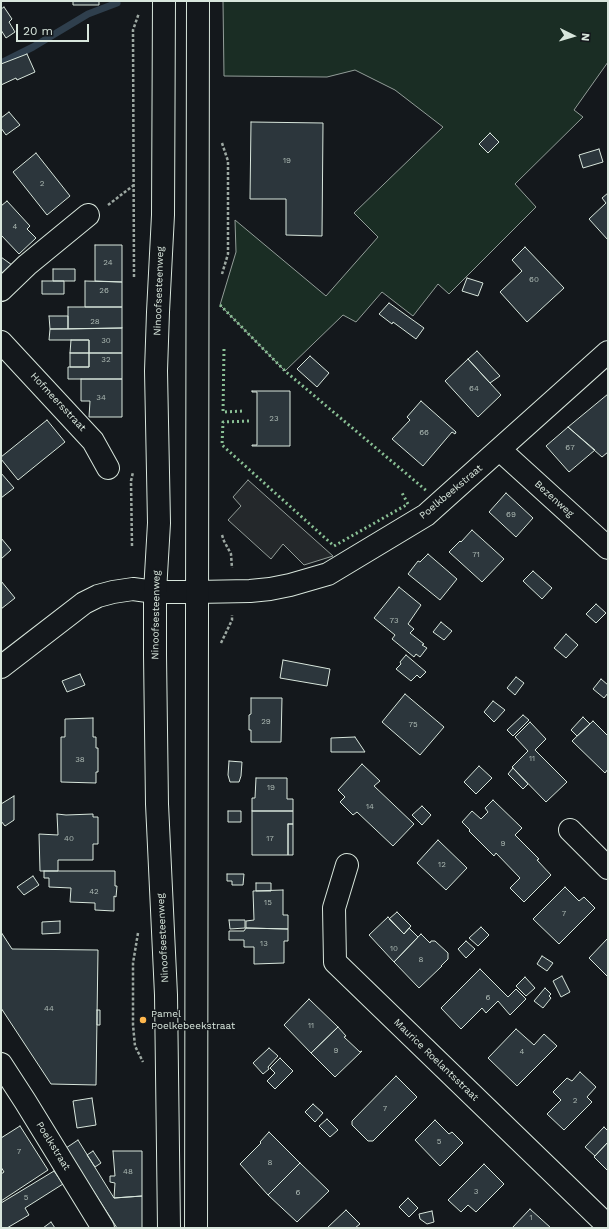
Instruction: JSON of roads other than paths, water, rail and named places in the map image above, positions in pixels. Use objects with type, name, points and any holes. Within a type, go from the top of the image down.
[{"type":"main road","name":"Ninoofsesteenweg","points":[[164,1],[163,215],[156,371],[158,523],[155,592],[155,655],[157,804],[166,995],[169,1228]]},
{"type":"main road","points":[[196,1228],[198,1]]},
{"type":"main road","points":[[1,290],[27,265],[88,215]]},
{"type":"main road","name":"Hofmeersstraat","points":[[1,342],[93,441],[108,468]]},
{"type":"main road","name":"Poelkbeekstraat","points":[[1,666],[84,603],[98,596],[133,589],[155,592],[238,592],[270,590],[328,574],[426,515],[608,352]]},
{"type":"main road","name":"Bezenweg","points":[[500,450],[608,548]]},
{"type":"main road","points":[[570,830],[608,868]]},
{"type":"main road","name":"Maurice Roelantsstraat","points":[[347,865],[334,908],[334,962],[608,1226]]},
{"type":"main road","name":"Poelkstraat","points":[[1,1064],[103,1228]]},
{"type":"waterway","points":[[1,63],[33,47],[88,14],[117,3]]},
{"type":"place","name":"Pamel Poelkebeekstraat","points":[[143,1020]]}]
